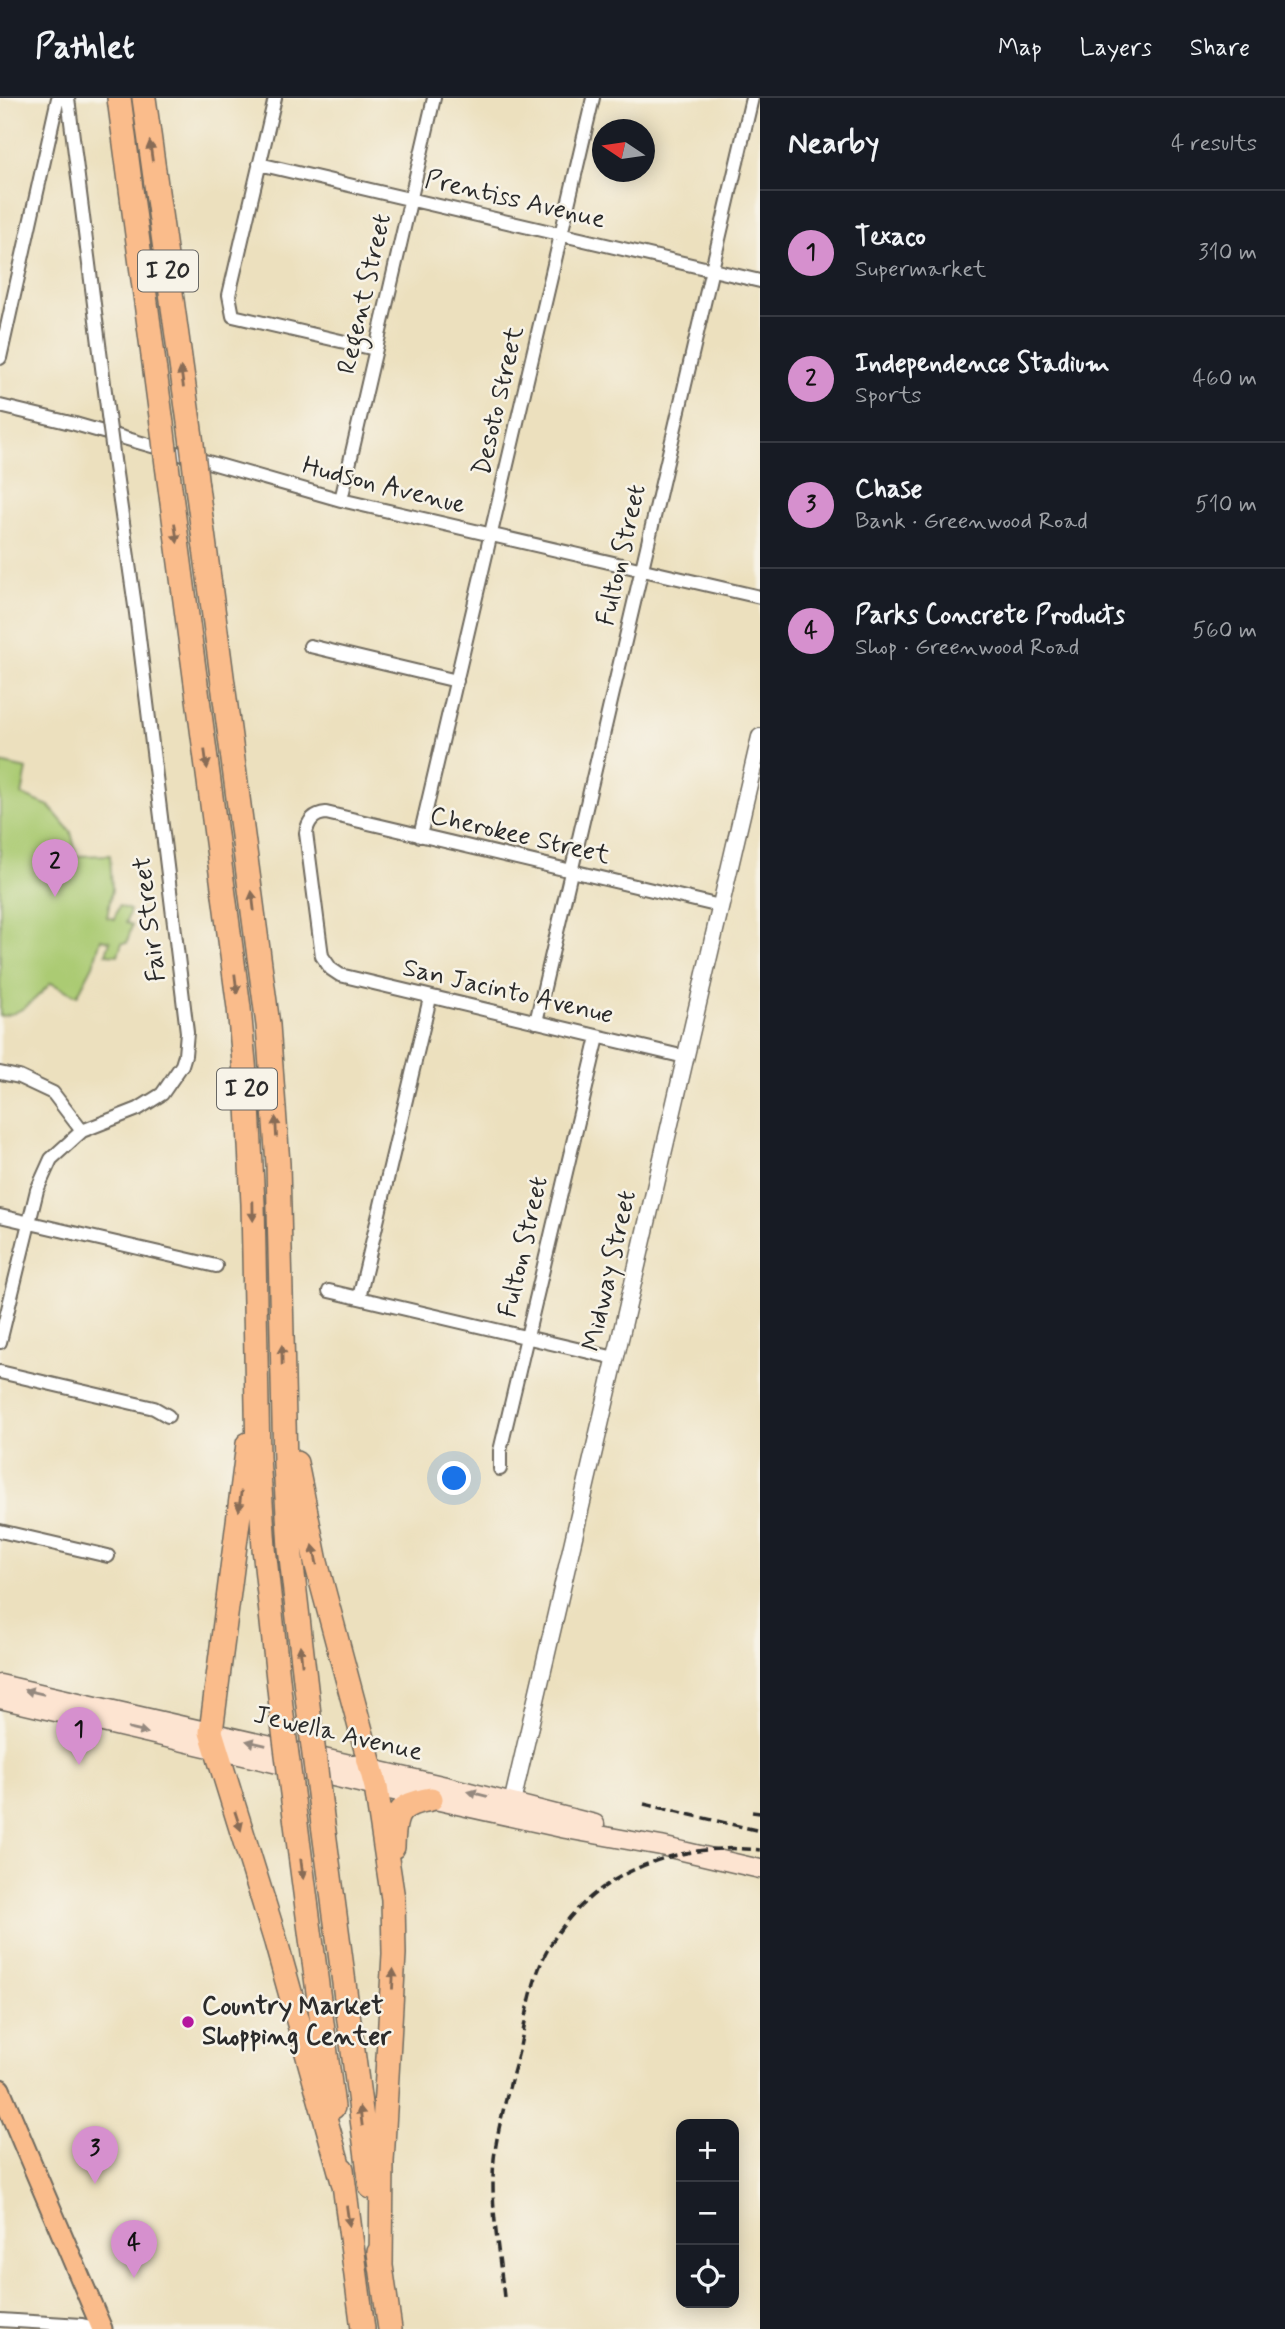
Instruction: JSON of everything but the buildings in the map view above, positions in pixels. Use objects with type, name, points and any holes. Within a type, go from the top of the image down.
[{"type":"highway","name":"I 20","points":[[119,98],[230,927],[242,1036],[253,1204],[256,1410],[264,1548],[282,1716],[363,2329]]},
{"type":"highway","name":"I 20","points":[[144,98],[268,1025],[278,1164],[283,1397],[290,1548],[321,1809],[390,2329]]},
{"type":"highway","points":[[283,1397],[316,1562],[374,1778],[393,1899]]},
{"type":"highway","points":[[256,1410],[245,1456],[213,1741],[276,1942],[343,2182]]},
{"type":"highway","points":[[381,2267],[383,2149],[394,1954],[393,1844],[396,1816],[410,1804],[431,1799]]},
{"type":"main road","name":"Jewella Avenue","points":[[0,1684],[213,1741]]},
{"type":"main road","name":"Jewella Avenue","points":[[0,1699],[213,1741],[510,1810],[566,1829],[661,1846],[760,1869]]},
{"type":"main road","name":"Jewella Avenue","points":[[374,1778],[431,1799],[510,1810]]},
{"type":"main road","points":[[0,2089],[101,2329]]},
{"type":"street","points":[[0,358],[58,98]]},
{"type":"street","name":"Fair Street","points":[[0,1342],[37,1190],[51,1159],[82,1131],[138,1109],[162,1094],[182,1065],[187,1031],[141,652],[68,98]]},
{"type":"street","points":[[275,98],[229,295],[233,316],[375,349]]},
{"type":"street","name":"Regent Street","points":[[341,500],[434,98]]},
{"type":"street","name":"Desoto Street","points":[[420,836],[593,98]]},
{"type":"street","name":"Fulton Street","points":[[536,1023],[752,98]]},
{"type":"street","name":"Prentiss Avenue","points":[[259,164],[760,281]]},
{"type":"street","name":"Hudson Avenue","points":[[0,406],[75,424],[341,500],[760,597]]},
{"type":"street","points":[[310,646],[457,681]]},
{"type":"street","name":"Midway Street","points":[[510,1810],[760,737]]},
{"type":"street","name":"Cherokee Street","points":[[325,962],[306,833],[310,820],[326,813],[720,906]]},
{"type":"street","name":"San Jacinto Avenue","points":[[325,962],[340,975],[685,1057]]},
{"type":"street","points":[[359,1298],[430,998]]},
{"type":"street","name":"Fulton Street","points":[[500,1469],[499,1451],[597,1037]]},
{"type":"street","points":[[0,1073],[19,1077],[53,1093],[82,1131]]},
{"type":"street","points":[[0,1216],[216,1266]]},
{"type":"street","points":[[329,1291],[615,1358]]},
{"type":"street","points":[[0,1372],[154,1408],[168,1416]]},
{"type":"street","points":[[0,1531],[108,1556]]},
{"type":"street","points":[[0,2320],[82,2325],[101,2329]]},
{"type":"green space","points":[[0,763],[27,769],[22,795],[49,806],[71,832],[77,856],[110,855],[112,889],[107,917],[114,919],[119,906],[130,910],[126,922],[132,925],[127,943],[122,943],[118,955],[106,954],[110,941],[101,939],[93,965],[77,996],[51,983],[22,1009],[0,1016]]},
{"type":"railway","points":[[644,1804],[760,1831]]},
{"type":"railway","points":[[752,1812],[760,1813]]},
{"type":"railway","points":[[504,2297],[494,2211],[494,2159],[501,2118],[532,1992],[543,1959],[560,1930],[581,1906],[606,1886],[633,1870],[694,1852],[760,1850]]},
{"type":"place","name":"Independence Stadium","points":[[55,897]]},
{"type":"place","name":"Texaco","points":[[79,1765]]},
{"type":"place","name":"Country Market Shopping Center","points":[[188,2022]]},
{"type":"place","name":"Chase","points":[[95,2184]]},
{"type":"place","name":"Parks Concrete Products","points":[[134,2278]]}]
